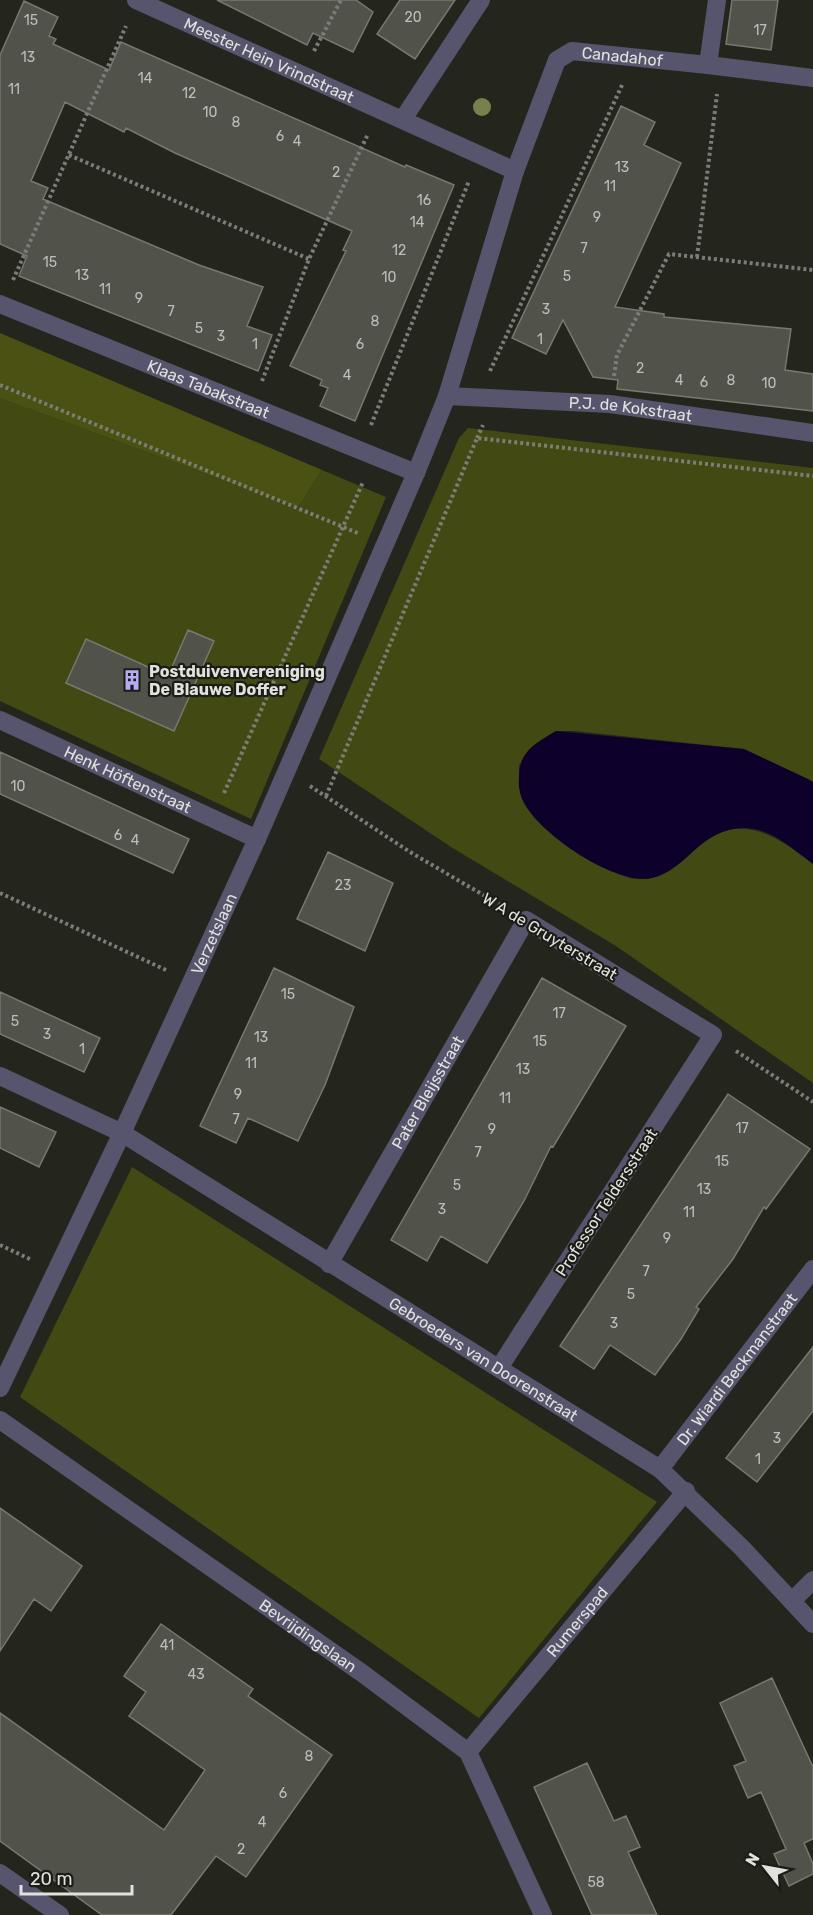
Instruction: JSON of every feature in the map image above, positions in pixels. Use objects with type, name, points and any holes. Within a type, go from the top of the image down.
[{"type":"street","name":"Meester Hein Vrindstraat","points":[[136,0],[403,119]]},
{"type":"street","points":[[481,0],[403,119],[515,171]]},
{"type":"street","points":[[717,0],[714,66],[813,78]]},
{"type":"street","name":"Canadahof","points":[[416,473],[447,396],[515,171],[557,60],[572,51],[714,66]]},
{"type":"street","name":"Klaas Tabakstraat","points":[[1,304],[416,473]]},
{"type":"street","name":"P.J. de Kokstraat","points":[[447,396],[610,404],[813,432]]},
{"type":"street","name":"Verzetslaan","points":[[0,1388],[122,1133],[191,982],[416,473]]},
{"type":"street","name":"Henk Höftenstraat","points":[[0,720],[256,839]]},
{"type":"street","name":"W A de Gruyterstraat","points":[[526,920],[713,1035]]},
{"type":"street","name":"Pater Bleijsstraat","points":[[329,1264],[526,920]]},
{"type":"street","name":"Professor Teldersstraat","points":[[499,1368],[713,1035]]},
{"type":"street","name":"Gebroeders van Doorenstraat","points":[[0,1076],[122,1133],[660,1469],[686,1491],[793,1600],[813,1624]]},
{"type":"street","name":"Dr. Wiardi Beckmanstraat","points":[[660,1469],[813,1269]]},
{"type":"street","name":"Bevrijdingslaan","points":[[0,1420],[362,1673],[468,1752],[543,1915]]},
{"type":"street","name":"Rumerspad","points":[[468,1752],[686,1491]]},
{"type":"street","points":[[793,1600],[813,1580]]},
{"type":"street","points":[[0,1873],[60,1915]]},
{"type":"path","points":[[1,304],[136,0]]},
{"type":"path","points":[[303,74],[340,0]]},
{"type":"path","points":[[479,396],[635,58]]},
{"type":"path","points":[[697,257],[714,66]]},
{"type":"path","points":[[252,406],[309,259],[380,108]]},
{"type":"path","points":[[213,819],[341,526],[480,154]]},
{"type":"path","points":[[69,155],[309,259]]},
{"type":"path","points":[[610,404],[617,355],[669,254],[813,270]]},
{"type":"path","points":[[0,385],[386,544]]},
{"type":"path","points":[[326,796],[477,438],[813,476]]},
{"type":"path","name":"W A de Gruyterstraat","points":[[286,771],[410,852],[526,920]]},
{"type":"path","points":[[0,893],[191,982]]},
{"type":"path","points":[[713,1035],[813,1102]]},
{"type":"green space","points":[[0,333],[322,470],[298,508],[0,398]]},
{"type":"green space","points":[[0,398],[14,403],[22,402],[30,409],[298,508],[322,470],[386,497],[251,819],[0,701]]},
{"type":"green space","points":[[468,428],[813,468],[813,782],[744,749],[574,731],[556,731],[519,765],[519,774],[524,802],[555,827],[629,878],[645,879],[661,875],[705,840],[722,832],[737,829],[767,834],[813,864],[813,1083],[616,946],[451,847],[319,759],[459,438]]},
{"type":"green space","points":[[132,1167],[657,1502],[479,1718],[20,1397]]},
{"type":"shaded area","points":[[556,731],[744,749],[808,779],[813,782],[813,864],[774,836],[746,828],[717,834],[675,867],[652,878],[637,878],[619,874],[600,866],[562,843],[533,816],[521,797],[520,768],[525,754]]},
{"type":"building","points":[[217,0],[356,0],[373,12],[353,52],[313,33],[307,45]]},
{"type":"building","points":[[400,0],[455,0],[415,59],[377,34]]},
{"type":"building","points":[[732,0],[778,0],[771,50],[726,44]]},
{"type":"building","points":[[24,1],[58,17],[49,36],[56,39],[53,44],[109,70],[121,42],[405,167],[406,165],[454,185],[355,421],[320,406],[328,388],[320,385],[322,380],[290,366],[346,251],[343,250],[352,231],[175,153],[126,128],[124,132],[65,102],[31,181],[48,188],[43,199],[199,265],[263,287],[247,326],[272,335],[258,371],[19,276],[27,256],[0,244],[0,55]]},
{"type":"building","points":[[621,106],[655,122],[644,145],[681,163],[615,307],[664,314],[664,317],[791,329],[785,370],[813,374],[813,411],[617,389],[618,380],[593,377],[563,320],[546,354],[512,338]]},
{"type":"building","name":"Postduivenvereniging De Blauwe Doffer","points":[[188,630],[214,641],[174,731],[66,683],[86,639],[168,676]]},
{"type":"building","points":[[0,752],[189,839],[173,873],[0,794]]},
{"type":"building","points":[[328,852],[393,883],[365,951],[297,919]]},
{"type":"building","points":[[274,968],[354,1007],[325,1085],[298,1141],[248,1118],[236,1143],[200,1126]]},
{"type":"building","points":[[542,978],[626,1026],[553,1147],[551,1146],[524,1201],[487,1263],[441,1236],[427,1261],[391,1240]]},
{"type":"building","points":[[0,992],[100,1038],[84,1072],[0,1034]]},
{"type":"building","points":[[728,1094],[810,1149],[766,1209],[764,1207],[733,1259],[696,1307],[699,1309],[681,1339],[655,1375],[610,1345],[594,1369],[560,1346]]},
{"type":"building","points":[[0,1107],[56,1132],[39,1167],[0,1148]]},
{"type":"building","points":[[813,1347],[813,1411],[757,1482],[726,1458]]},
{"type":"building","points":[[0,1508],[82,1566],[51,1611],[34,1599],[0,1651]]},
{"type":"building","points":[[161,1624],[253,1689],[248,1696],[332,1755],[246,1877],[216,1856],[171,1915],[102,1915],[0,1841],[0,1713],[164,1830],[205,1770],[129,1716],[146,1692],[124,1676]]},
{"type":"building","points":[[772,1678],[813,1767],[813,1839],[804,1843],[813,1864],[813,1874],[789,1886],[774,1854],[786,1849],[761,1792],[748,1798],[734,1766],[746,1761],[720,1703]]},
{"type":"building","points":[[587,1763],[614,1821],[626,1816],[640,1847],[628,1852],[657,1915],[592,1915],[534,1787]]},
{"type":"place","name":"Postduivenvereniging De Blauwe Doffer","points":[[132,680]]}]
